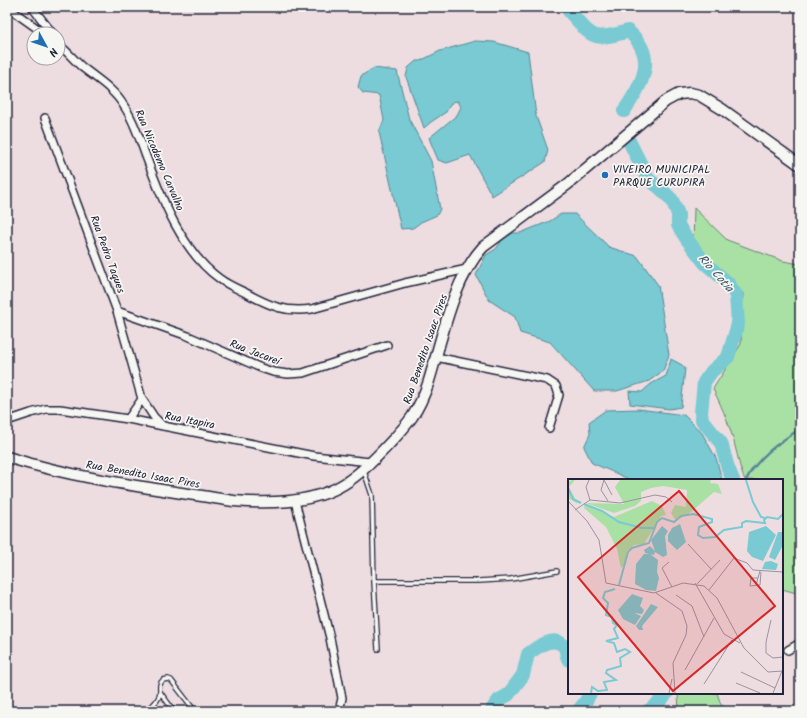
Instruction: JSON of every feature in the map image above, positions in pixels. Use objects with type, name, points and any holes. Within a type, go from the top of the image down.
[{"type":"street","points":[[7,7],[34,26]]},
{"type":"street","points":[[32,7],[47,26]]},
{"type":"street","name":"Rua Nicodemo Carvalho","points":[[66,51],[116,95],[124,106],[132,120],[164,202],[187,244],[200,261],[220,279],[271,306],[299,311],[312,309],[405,283],[467,269]]},
{"type":"street","name":"Rua Benedito Isaac Pires","points":[[7,457],[29,464],[61,471],[234,501],[258,504],[295,501],[312,497],[343,485],[367,465],[398,435],[416,413],[460,283],[473,258],[483,247],[568,184],[666,102],[679,94],[690,93],[699,95],[722,108],[800,165]]},
{"type":"street","name":"Rua Pedro Taques","points":[[45,118],[117,311],[142,399],[154,417],[163,426]]},
{"type":"street","name":"Rua Jacareí","points":[[117,311],[188,336],[261,368],[288,374],[303,373],[387,345]]},
{"type":"street","points":[[436,357],[547,380],[556,386],[558,395],[550,428]]},
{"type":"street","points":[[128,419],[142,399]]},
{"type":"street","name":"Rua Itapira","points":[[8,420],[46,409],[60,408],[128,419],[367,465]]},
{"type":"street","points":[[7,410],[8,420]]},
{"type":"street","points":[[295,501],[330,638],[342,698],[339,711]]},
{"type":"street","points":[[788,650],[800,643]]},
{"type":"lane","points":[[367,465],[372,495],[374,581],[378,649]]},
{"type":"lane","points":[[374,581],[485,581],[511,579],[557,572]]},
{"type":"lane","points":[[143,711],[150,709],[159,697],[159,684],[168,678],[195,711]]},
{"type":"lane","points":[[160,692],[174,711]]},
{"type":"green space","points":[[694,208],[727,240],[783,261],[800,264],[800,594],[783,589],[783,479],[745,479],[729,426],[713,389],[741,344],[743,293],[693,246]]},
{"type":"green space","points":[[678,694],[717,694],[721,705],[733,711],[679,711]]},
{"type":"water","points":[[475,41],[494,42],[528,52],[536,116],[548,150],[545,162],[492,196],[470,155],[447,163],[438,160],[429,138],[457,115],[461,107],[458,101],[452,102],[446,112],[424,128],[406,77],[408,68],[416,61],[420,61],[440,51]]},
{"type":"water","points":[[374,68],[397,71],[409,119],[431,161],[440,209],[437,215],[421,222],[413,228],[401,229],[379,132],[384,120],[379,95],[363,93],[358,87],[361,76]]},
{"type":"water","points":[[561,214],[575,214],[609,247],[637,256],[658,285],[669,355],[663,371],[649,381],[617,391],[594,391],[550,342],[520,333],[515,317],[489,300],[476,275],[486,255],[496,249],[502,240],[513,233],[520,233],[550,221]]},
{"type":"water","points":[[671,359],[685,368],[681,407],[669,409],[630,404],[629,391],[642,392],[651,384],[666,376]]},
{"type":"water","points":[[639,409],[684,415],[702,433],[716,458],[722,479],[629,479],[592,463],[584,447],[590,434],[589,422],[606,410]]},
{"type":"waterway","name":"Rio Cotia","points":[[568,7],[569,11],[583,27],[594,35],[600,37],[628,31],[643,51],[645,61],[641,81],[637,91],[624,111]]},
{"type":"waterway","name":"Rio Cotia","points":[[629,141],[648,179],[672,200],[678,214],[678,225],[686,238],[705,263],[728,283],[736,295],[738,324],[728,357],[712,371],[704,382],[701,413],[702,420],[721,443],[733,479]]},
{"type":"waterway","points":[[747,479],[756,465],[769,451],[800,429]]},
{"type":"waterway","name":"Rio Cotia","points":[[493,711],[493,708],[499,700],[508,695],[523,675],[528,654],[536,648],[552,641],[557,642],[565,648],[568,658]]},
{"type":"waterway","name":"Rio Cotia","points":[[578,711],[590,694]]},
{"type":"waterway","name":"Rio Cotia","points":[[648,711],[666,694]]},
{"type":"place","name":"VIVEIRO MUNICIPAL PARQUE CURUPIRA","points":[[605,175]]}]
